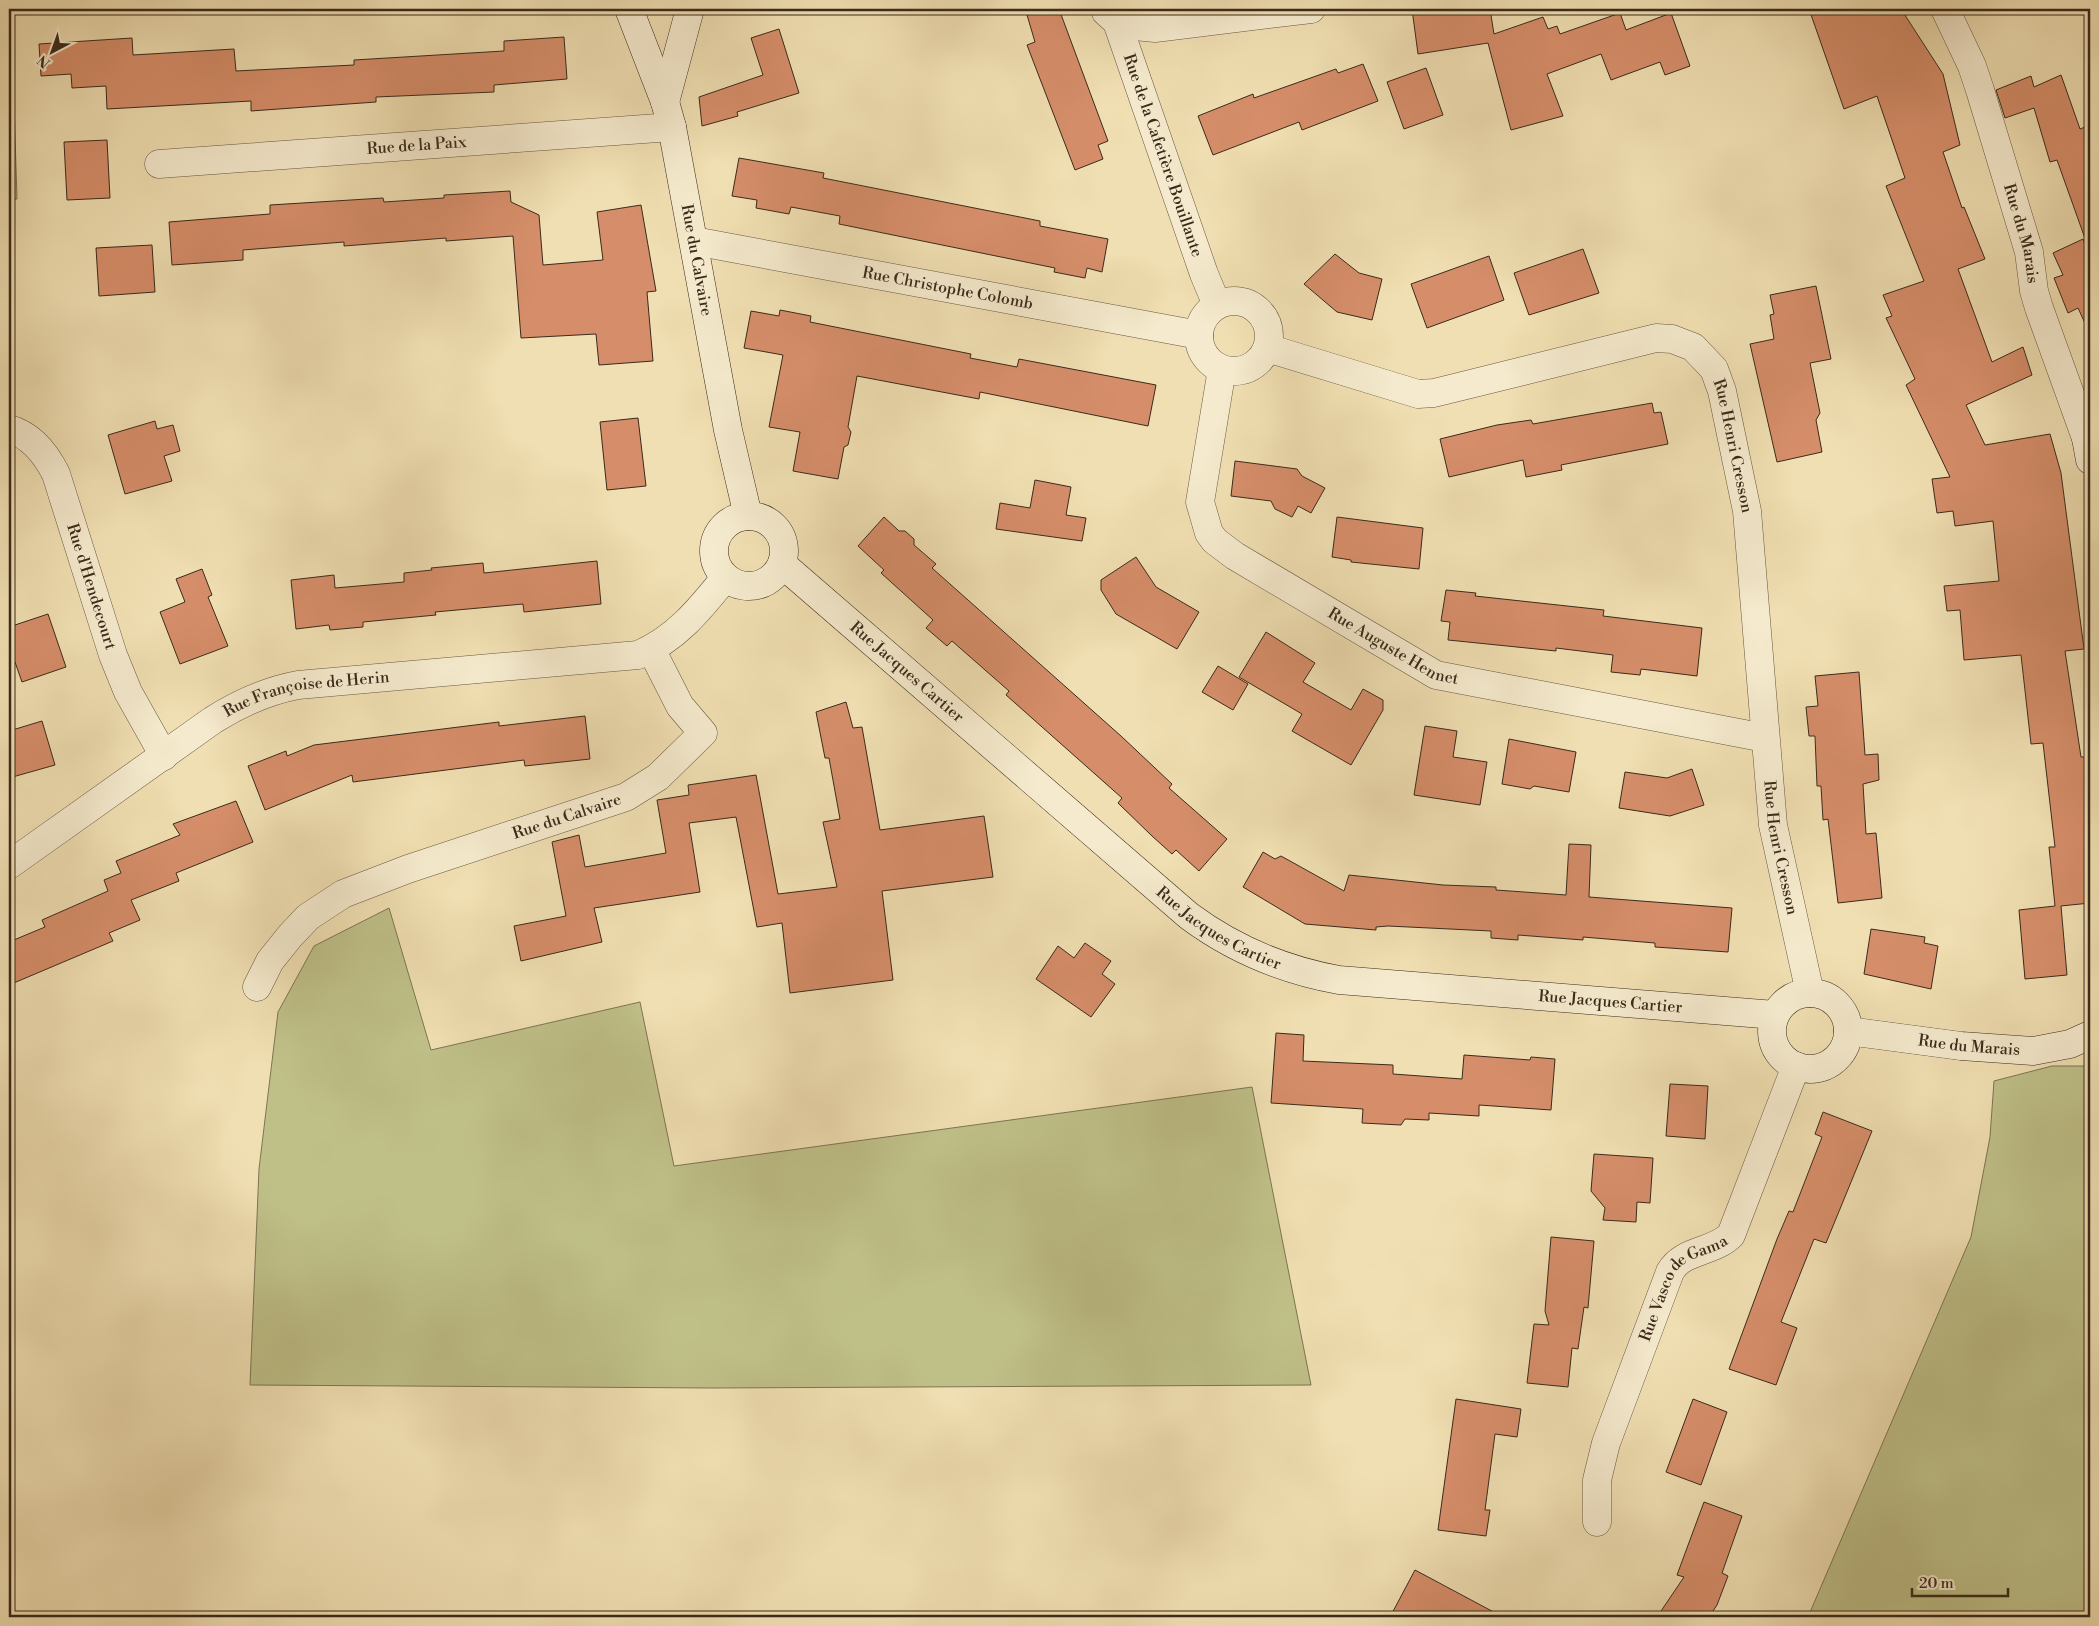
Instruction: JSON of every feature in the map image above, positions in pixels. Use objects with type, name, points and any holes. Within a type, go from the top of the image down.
[{"type":"street","name":"Rue du Calvaire","points":[[629,9],[668,114],[694,241],[726,421],[748,516]]},
{"type":"street","points":[[668,114],[690,9]]},
{"type":"street","points":[[1111,15],[1133,27],[1156,28],[1311,9]]},
{"type":"street","name":"Rue du Marais","points":[[1945,9],[1972,66],[1980,90],[2029,252],[2037,300],[2089,444]]},
{"type":"street","name":"Rue de la Cafetière Bouillante","points":[[1111,15],[1204,274],[1217,305]]},
{"type":"street","name":"Rue de la Paix","points":[[159,164],[668,114]]},
{"type":"street","name":"Rue Christophe Colomb","points":[[694,241],[1199,335]]},
{"type":"street","points":[[1234,301],[1255,308],[1262,314],[1268,327],[1269,340],[1259,360],[1248,368],[1235,371],[1222,369],[1205,356],[1199,335],[1204,318],[1217,305],[1234,301]]},
{"type":"street","name":"Rue Henri Cresson","points":[[1266,348],[1418,394],[1434,394],[1656,338],[1672,339],[1693,347],[1709,363],[1719,380],[1744,488],[1775,839],[1803,953],[1810,992]]},
{"type":"street","name":"Rue Auguste Hennet","points":[[1222,369],[1200,502],[1209,534],[1235,556],[1436,675],[1765,738]]},
{"type":"street","name":"Rue d'Hendecourt","points":[[9,429],[29,439],[50,461],[120,674],[164,756]]},
{"type":"street","points":[[748,516],[760,517],[778,531],[785,553],[782,564],[777,574],[768,581],[758,586],[746,587],[725,578],[714,560],[715,539],[728,522],[748,516]]},
{"type":"street","name":"Rue Jacques Cartier","points":[[782,564],[1189,916],[1228,943],[1256,956],[1293,970],[1339,980],[1775,1015]]},
{"type":"street","points":[[651,649],[684,625],[725,578]]},
{"type":"street","name":"Rue du Calvaire","points":[[257,986],[270,962],[290,936],[308,917],[343,894],[408,869],[609,803],[643,788],[675,763],[703,733],[680,706],[651,649]]},
{"type":"street","name":"Rue Françoise de Herin","points":[[9,865],[232,708],[280,688],[313,683],[623,658],[651,649]]},
{"type":"street","points":[[1810,992],[1826,996],[1840,1007],[1844,1014],[1848,1031],[1844,1048],[1832,1062],[1815,1068],[1796,1066],[1780,1056],[1775,1047],[1772,1026],[1778,1008],[1792,996],[1810,992]]},
{"type":"street","name":"Rue du Marais","points":[[1848,1031],[1961,1046],[2033,1051],[2070,1044],[2090,1035]]},
{"type":"street","name":"Rue Vasco de Gama","points":[[1597,1522],[1597,1480],[1606,1442],[1670,1272],[1680,1260],[1720,1243],[1731,1235],[1796,1066]]},
{"type":"green space","points":[[9,9],[11,9],[17,199],[9,200]]},
{"type":"green space","points":[[389,908],[431,1050],[640,1002],[674,1166],[1252,1087],[1311,1385],[712,1388],[250,1385],[259,1169],[278,1012],[314,946]]},
{"type":"green space","points":[[2052,1066],[2090,1066],[2090,1617],[1808,1617],[1971,1237],[1990,1137],[1994,1081]]},
{"type":"building","points":[[1046,9],[1059,9],[1108,141],[1098,145],[1103,159],[1075,170],[1027,45],[1035,42],[1027,15]]},
{"type":"building","points":[[1412,9],[1490,9],[1494,34],[1543,17],[1548,29],[1557,26],[1560,34],[1620,13],[1626,30],[1671,13],[1690,66],[1665,75],[1660,62],[1611,80],[1601,54],[1547,74],[1563,116],[1511,130],[1488,43],[1418,54]]},
{"type":"building","points":[[1809,9],[1901,9],[1943,74],[1960,145],[1943,152],[1962,208],[1964,207],[1985,259],[1958,269],[1992,362],[2023,347],[2032,375],[1966,405],[1985,445],[2050,434],[2061,473],[2084,649],[2065,651],[2081,757],[2086,757],[2090,792],[2090,903],[2061,906],[2067,975],[2025,979],[2019,910],[2055,906],[2049,847],[2055,847],[2043,743],[2031,744],[2021,655],[1964,660],[1960,610],[1947,611],[1944,586],[1999,581],[1993,521],[1955,526],[1953,511],[1937,513],[1932,479],[1950,477],[1906,385],[1915,379],[1886,318],[1892,316],[1883,295],[1924,281],[1886,186],[1905,178],[1877,96],[1844,109]]},
{"type":"building","points":[[779,29],[799,93],[737,112],[738,116],[702,126],[699,97],[763,75],[751,38]]},
{"type":"building","points":[[564,37],[567,79],[494,85],[494,92],[376,97],[376,102],[251,111],[251,101],[107,109],[106,86],[72,88],[71,74],[41,76],[39,44],[132,38],[133,55],[234,49],[236,71],[354,65],[354,60],[504,51],[504,41]]},
{"type":"building","points":[[1363,64],[1378,101],[1302,130],[1299,122],[1213,155],[1198,116],[1253,94],[1254,98],[1336,69],[1338,73]]},
{"type":"building","points":[[1426,68],[1443,115],[1404,129],[1387,82]]},
{"type":"building","points":[[2061,75],[2080,129],[2090,125],[2090,244],[2087,244],[2057,160],[2050,162],[2034,108],[2005,118],[1996,90],[2031,76],[2034,87]]},
{"type":"building","points":[[107,140],[110,198],[67,200],[64,142]]},
{"type":"building","points":[[739,158],[824,173],[823,178],[1040,221],[1040,226],[1108,239],[1102,272],[1087,268],[1085,278],[1054,272],[1055,268],[839,224],[840,216],[791,207],[789,214],[756,208],[757,200],[732,196]]},
{"type":"building","points":[[510,191],[511,202],[539,215],[543,265],[603,260],[597,212],[641,205],[656,291],[647,292],[653,361],[599,365],[596,334],[521,338],[513,236],[446,241],[446,238],[344,246],[344,242],[243,250],[243,260],[172,265],[169,222],[270,214],[270,205],[383,198],[384,202],[444,198],[444,195]]},
{"type":"building","points":[[2083,239],[2090,256],[2090,334],[2078,308],[2068,313],[2054,278],[2063,275],[2053,253]]},
{"type":"building","points":[[152,245],[155,292],[99,296],[96,248]]},
{"type":"building","points":[[1583,249],[1599,293],[1529,315],[1514,273]]},
{"type":"building","points":[[1335,254],[1359,273],[1382,279],[1372,320],[1337,312],[1304,284]]},
{"type":"building","points":[[1489,256],[1504,300],[1427,328],[1411,284]]},
{"type":"building","points":[[1816,286],[1831,359],[1810,363],[1820,413],[1816,420],[1822,452],[1777,462],[1750,344],[1774,339],[1770,315],[1774,314],[1770,295]]},
{"type":"building","points":[[780,310],[811,316],[810,322],[971,354],[970,358],[1017,367],[1019,359],[1156,385],[1148,426],[980,392],[979,399],[857,376],[848,427],[851,432],[848,445],[844,447],[838,479],[793,471],[800,432],[769,427],[783,355],[744,348],[751,311],[779,316]]},
{"type":"building","points":[[1652,403],[1654,413],[1661,412],[1668,444],[1561,465],[1562,470],[1526,477],[1523,460],[1449,477],[1440,439],[1497,425],[1531,420],[1533,424]]},
{"type":"building","points":[[638,418],[646,486],[607,490],[600,422]]},
{"type":"building","points":[[155,421],[157,429],[173,425],[180,451],[164,456],[172,481],[125,494],[108,435]]},
{"type":"building","points":[[1235,461],[1297,469],[1302,476],[1325,488],[1311,513],[1298,506],[1292,517],[1275,509],[1271,501],[1231,496]]},
{"type":"building","points":[[1035,480],[1071,487],[1066,515],[1086,518],[1082,541],[996,529],[1000,503],[1030,508]]},
{"type":"building","points":[[884,517],[899,531],[905,531],[914,539],[914,545],[936,564],[932,568],[1121,736],[1172,784],[1169,788],[1227,839],[1199,871],[1176,850],[1172,854],[1152,836],[1118,803],[1122,798],[1006,695],[1009,691],[952,641],[947,646],[926,628],[933,620],[881,573],[884,570],[858,546]]},
{"type":"building","points":[[1337,517],[1423,528],[1419,569],[1351,562],[1351,560],[1332,557]]},
{"type":"building","points":[[1136,557],[1156,587],[1199,612],[1177,649],[1116,614],[1101,590],[1101,580]]},
{"type":"building","points":[[597,561],[601,604],[524,612],[523,604],[435,612],[436,615],[363,622],[363,627],[330,630],[329,625],[296,629],[291,580],[334,575],[335,588],[404,582],[404,573],[432,570],[431,568],[483,563],[484,573]]},
{"type":"building","points":[[202,569],[212,595],[208,597],[228,646],[180,664],[160,612],[185,602],[176,579]]},
{"type":"building","points":[[1446,590],[1476,593],[1475,596],[1604,610],[1603,616],[1702,628],[1697,676],[1641,669],[1640,675],[1611,672],[1613,655],[1556,648],[1556,651],[1448,640],[1450,622],[1441,621]]},
{"type":"building","points":[[48,614],[66,667],[22,682],[9,645],[9,627]]},
{"type":"building","points":[[1266,632],[1315,663],[1303,682],[1351,710],[1363,689],[1383,700],[1383,710],[1351,765],[1292,731],[1302,714],[1239,677]]},
{"type":"building","points":[[1218,666],[1248,684],[1233,710],[1202,692]]},
{"type":"building","points":[[1859,672],[1865,755],[1878,754],[1879,780],[1863,784],[1866,834],[1876,833],[1882,898],[1838,903],[1828,819],[1823,820],[1821,786],[1817,786],[1815,736],[1809,736],[1806,707],[1818,706],[1815,676]]},
{"type":"building","points":[[846,702],[853,728],[862,727],[880,830],[984,816],[993,877],[882,891],[893,980],[790,993],[782,923],[757,927],[736,817],[689,823],[700,892],[594,908],[602,942],[521,961],[514,926],[566,916],[552,842],[579,835],[585,867],[666,853],[657,800],[689,795],[688,785],[756,775],[778,894],[837,887],[823,822],[840,819],[829,758],[825,758],[816,712]]},
{"type":"building","points":[[585,716],[590,759],[525,766],[524,760],[353,782],[352,775],[265,810],[248,766],[286,751],[287,756],[314,745],[499,722],[499,726]]},
{"type":"building","points":[[42,721],[55,765],[9,778],[9,731]]},
{"type":"building","points":[[1425,726],[1457,731],[1453,757],[1487,762],[1480,805],[1414,795]]},
{"type":"building","points":[[1509,739],[1576,752],[1569,792],[1534,786],[1530,789],[1502,784]]},
{"type":"building","points":[[1692,769],[1704,805],[1670,816],[1619,808],[1625,772],[1667,778]]},
{"type":"building","points":[[236,801],[253,842],[176,873],[179,881],[131,900],[140,920],[109,933],[113,941],[9,985],[9,942],[45,927],[42,920],[108,891],[104,880],[121,873],[116,861],[180,835],[173,824]]},
{"type":"building","points":[[1569,844],[1591,845],[1589,897],[1732,908],[1728,952],[1655,947],[1655,943],[1583,937],[1583,940],[1518,935],[1518,940],[1491,938],[1491,931],[1388,926],[1376,927],[1376,930],[1305,924],[1243,887],[1263,852],[1275,859],[1281,856],[1344,891],[1349,875],[1443,885],[1496,887],[1496,890],[1566,895]]},
{"type":"building","points":[[1871,929],[1925,937],[1924,943],[1938,946],[1931,989],[1864,974]]},
{"type":"building","points":[[1085,943],[1111,961],[1102,974],[1115,984],[1091,1017],[1036,979],[1058,946],[1074,958]]},
{"type":"building","points":[[1276,1033],[1304,1035],[1303,1061],[1393,1065],[1393,1074],[1462,1079],[1464,1055],[1530,1060],[1531,1057],[1555,1059],[1551,1110],[1479,1105],[1479,1116],[1429,1113],[1429,1120],[1405,1119],[1401,1125],[1362,1123],[1363,1109],[1271,1103]]},
{"type":"building","points":[[1670,1084],[1708,1086],[1705,1139],[1666,1136]]},
{"type":"building","points":[[1823,1112],[1872,1131],[1826,1243],[1814,1239],[1781,1322],[1797,1328],[1776,1385],[1729,1369],[1777,1239],[1789,1211],[1793,1212],[1822,1137],[1815,1134]]},
{"type":"building","points":[[1594,1154],[1653,1158],[1650,1203],[1637,1202],[1636,1222],[1603,1220],[1605,1208],[1591,1191]]},
{"type":"building","points":[[1551,1237],[1594,1241],[1588,1308],[1584,1307],[1578,1349],[1572,1348],[1568,1387],[1527,1383],[1534,1324],[1549,1325],[1545,1311]]},
{"type":"building","points":[[1456,1399],[1521,1409],[1517,1437],[1495,1434],[1485,1510],[1490,1510],[1486,1536],[1438,1530]]},
{"type":"building","points":[[1693,1399],[1727,1412],[1701,1485],[1666,1472]]},
{"type":"building","points":[[1704,1502],[1742,1516],[1722,1573],[1728,1576],[1717,1605],[1709,1617],[1657,1617],[1684,1577],[1677,1575]]},
{"type":"building","points":[[1415,1570],[1503,1617],[1390,1617]]}]
